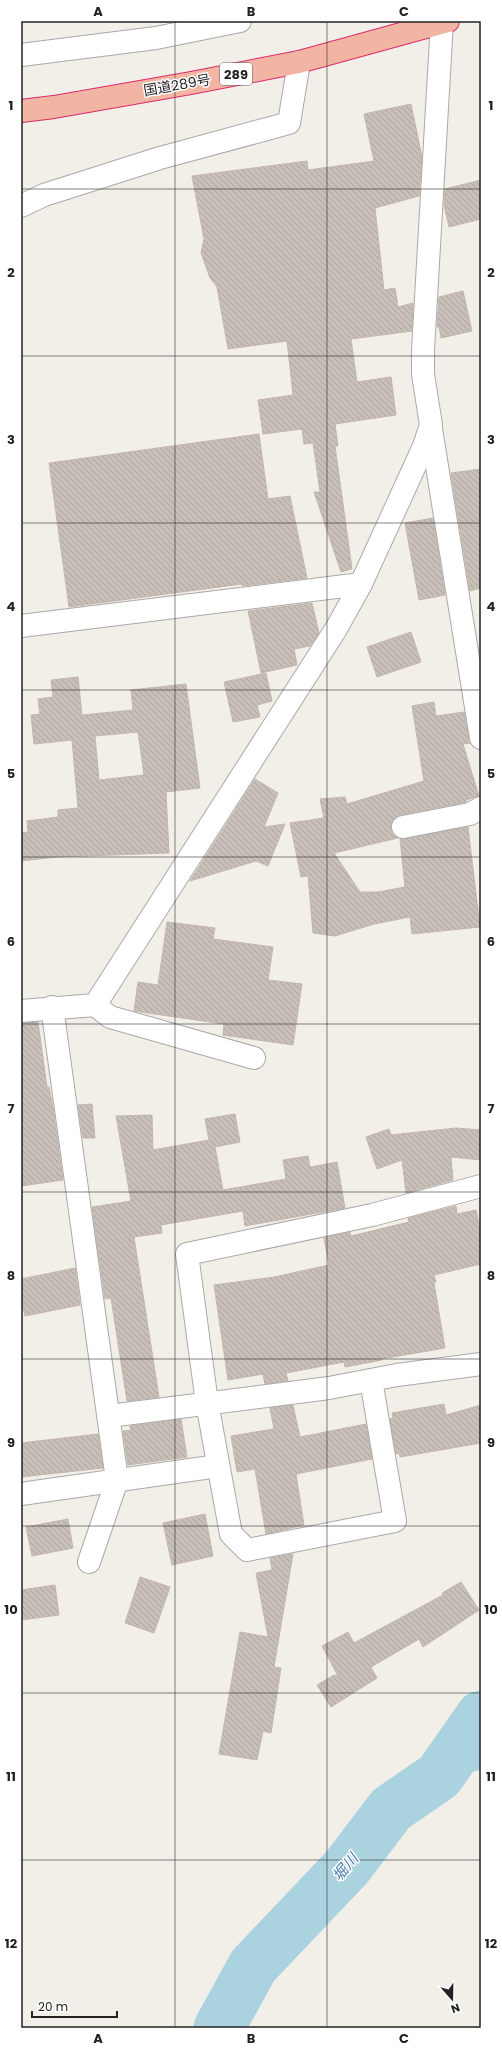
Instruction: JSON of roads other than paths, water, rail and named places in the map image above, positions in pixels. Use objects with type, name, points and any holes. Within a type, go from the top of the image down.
[{"type":"highway","name":"国道289号","points":[[21,111],[54,107],[191,83],[299,62],[444,22]]},
{"type":"street","points":[[21,55],[156,38],[192,26],[240,21]]},
{"type":"street","points":[[444,22],[422,350],[423,374],[481,738]]},
{"type":"street","points":[[21,206],[44,195],[160,158],[289,123],[299,62]]},
{"type":"street","points":[[95,1005],[336,629],[361,584],[424,446],[430,425]]},
{"type":"street","points":[[21,626],[361,584]]},
{"type":"street","points":[[403,827],[470,814],[481,808]]},
{"type":"street","points":[[21,1011],[52,1007],[95,1005],[110,1017],[254,1058]]},
{"type":"street","points":[[52,1007],[117,1480],[89,1562]]},
{"type":"street","points":[[370,1380],[395,1521],[246,1550],[231,1534],[206,1403],[187,1254],[372,1215],[481,1186]]},
{"type":"street","points":[[109,1416],[329,1388],[370,1380],[481,1364]]},
{"type":"street","points":[[21,1494],[218,1466]]},
{"type":"waterway","name":"堀川","points":[[219,2028],[253,1966],[347,1867],[391,1809],[439,1776],[481,1716]]},
{"type":"waterway","points":[[439,1776],[481,1765]]}]
